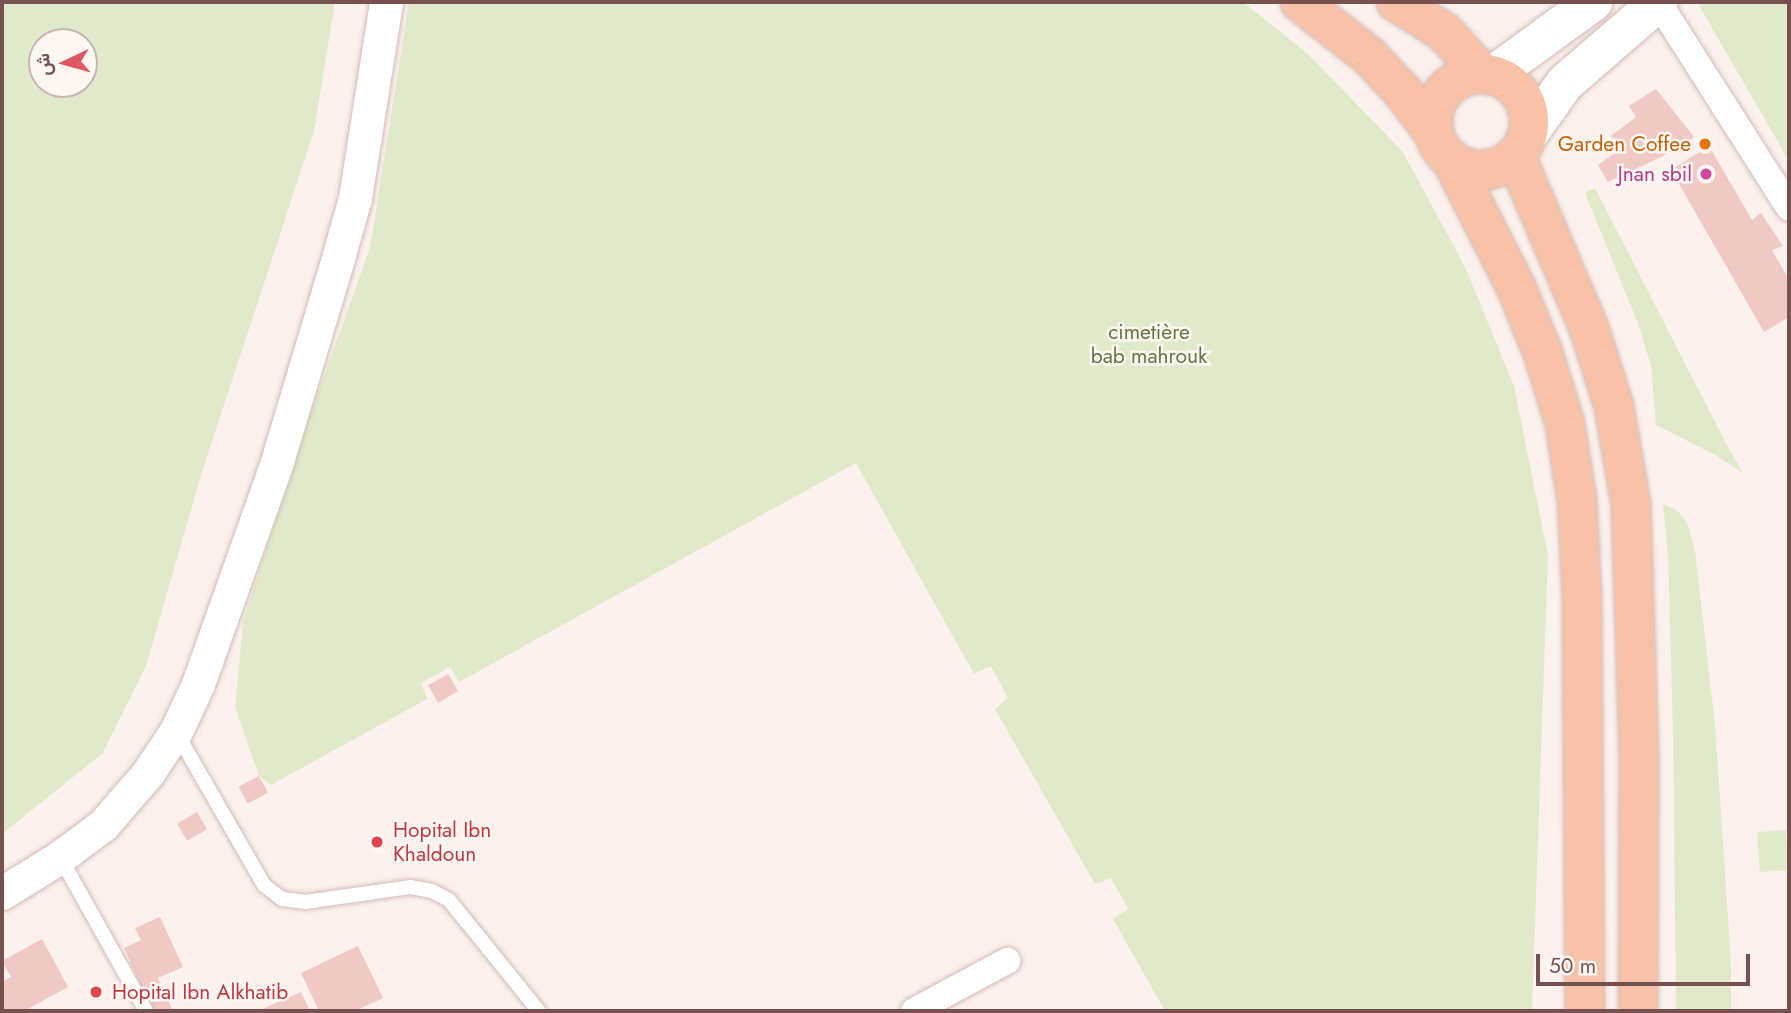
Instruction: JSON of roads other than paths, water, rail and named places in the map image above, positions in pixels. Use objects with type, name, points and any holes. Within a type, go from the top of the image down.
[{"type":"main road","points":[[1300,2],[1368,56],[1402,91],[1442,147],[1516,287],[1543,353],[1565,424],[1577,501],[1582,595],[1584,1011]]},
{"type":"main road","points":[[1396,2],[1444,32],[1488,74],[1511,84],[1523,98],[1529,116],[1522,146],[1589,328],[1614,407],[1631,504],[1638,727],[1638,1011]]},
{"type":"main road","points":[[1593,2],[1488,74],[1461,78],[1444,91],[1434,110],[1442,147],[1478,171],[1492,170],[1522,146],[1565,83],[1658,2]]},
{"type":"street","points":[[2,893],[60,857],[103,825],[135,791],[176,732],[229,602],[276,466],[340,251],[359,174],[386,2]]},
{"type":"street","points":[[1658,2],[1789,208]]},
{"type":"street","points":[[914,1011],[1007,961]]},
{"type":"lane","points":[[176,732],[264,885],[282,899],[305,902],[410,887],[432,891],[449,900],[539,1011]]},
{"type":"lane","points":[[60,857],[146,1011]]},
{"type":"place","name":"Garden Coffee","points":[[1705,144]]},
{"type":"place","name":"Jnan sbil","points":[[1706,174]]},
{"type":"place","name":"Hopital Ibn Khaldoun","points":[[377,842]]},
{"type":"place","name":"Hopital Ibn Alkhatib","points":[[96,992]]},
{"type":"park label","name":"cimetière bab mahrouk","points":[[1149,344]]}]
